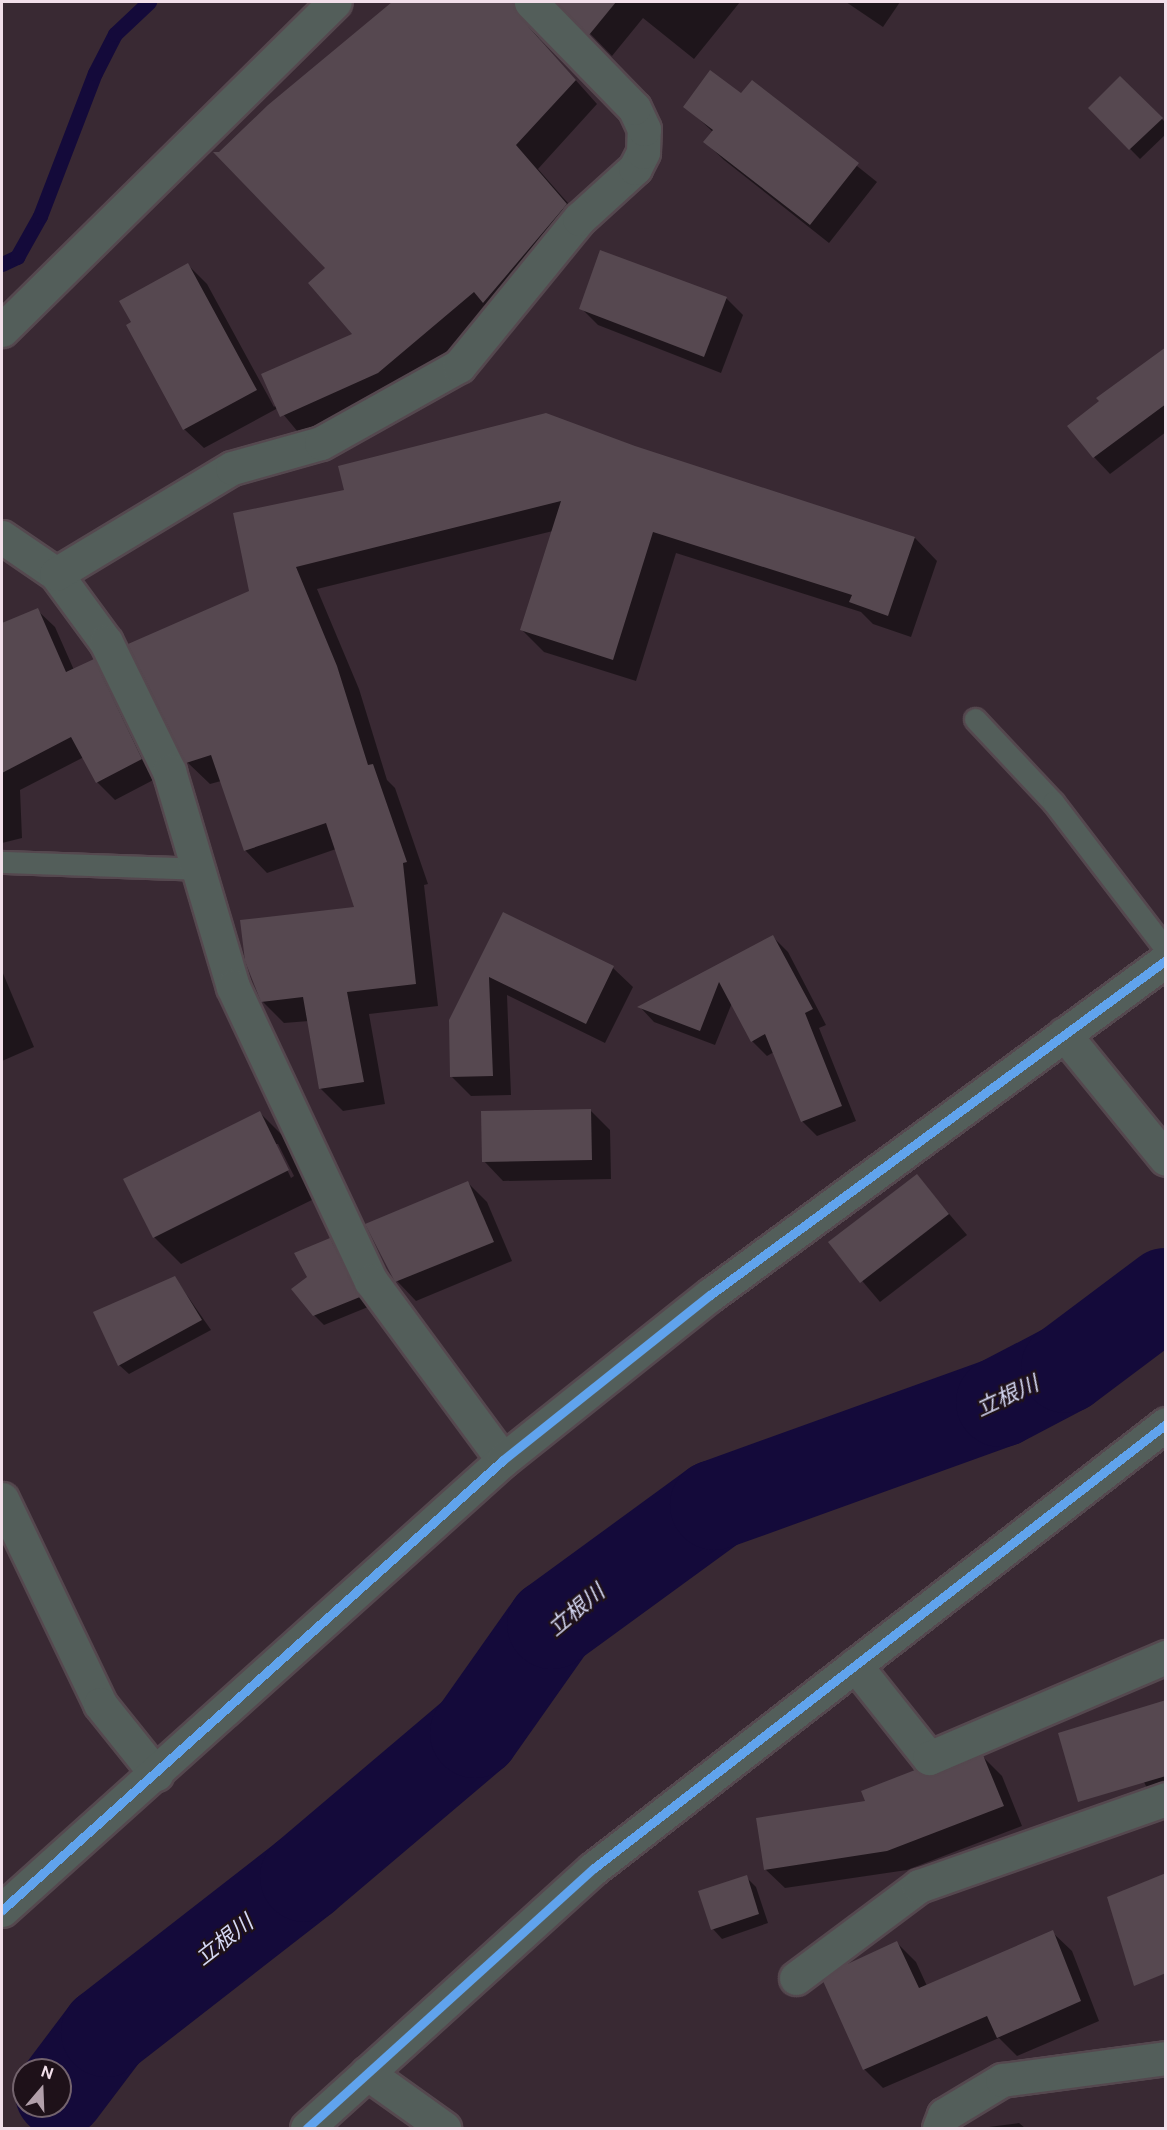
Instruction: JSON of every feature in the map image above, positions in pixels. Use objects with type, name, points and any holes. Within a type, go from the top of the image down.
[{"type":"street","points":[[2,330],[335,2]]},
{"type":"street","points":[[56,574],[232,468],[321,443],[459,366],[579,219],[634,168],[643,152],[644,129],[634,108],[531,2]]},
{"type":"street","points":[[2,537],[56,574],[106,642],[169,771],[201,869],[233,987],[371,1281],[503,1460]]},
{"type":"street","points":[[2,1910],[503,1460],[710,1295],[1166,960]]},
{"type":"street","points":[[1064,1034],[1166,1159]]},
{"type":"street","points":[[307,2128],[594,1868],[1166,1424]]},
{"type":"street","points":[[2,1499],[100,1704],[156,1774]]},
{"type":"street","points":[[855,1665],[929,1758],[1166,1657]]},
{"type":"street","points":[[796,1978],[919,1886],[1166,1799]]},
{"type":"street","points":[[939,2128],[944,2115],[1002,2080],[1166,2058]]},
{"type":"street","points":[[367,2073],[444,2128]]},
{"type":"lane","points":[[975,719],[1053,801],[1166,949]]},
{"type":"lane","points":[[2,862],[201,869]]},
{"type":"building","points":[[392,2],[513,2],[518,15],[576,80],[516,145],[567,204],[483,303],[474,292],[378,373],[280,417],[261,374],[352,334],[308,283],[325,268],[213,152],[219,152],[268,105]]},
{"type":"building","points":[[557,2],[616,2],[589,35]]},
{"type":"building","points":[[710,70],[741,93],[752,80],[859,163],[810,225],[703,142],[713,130],[683,107]]},
{"type":"building","points":[[1120,76],[1163,118],[1129,150],[1088,108]]},
{"type":"building","points":[[600,250],[727,297],[704,357],[579,309]]},
{"type":"building","points":[[188,263],[257,390],[183,430],[126,325],[131,322],[119,301]]},
{"type":"building","points":[[1166,347],[1166,404],[1093,458],[1067,426],[1099,401],[1096,398]]},
{"type":"building","points":[[546,413],[635,446],[915,537],[888,616],[849,602],[852,595],[653,532],[613,660],[520,630],[561,501],[296,567],[337,666],[368,765],[373,764],[407,862],[403,863],[416,984],[347,992],[364,1082],[319,1089],[303,997],[261,1002],[245,961],[240,920],[354,907],[326,823],[244,851],[211,755],[186,763],[128,644],[249,591],[233,513],[344,490],[338,466]]},
{"type":"building","points":[[38,608],[66,672],[94,659],[142,759],[96,783],[71,737],[2,773],[2,623]]},
{"type":"building","points":[[503,912],[614,966],[586,1024],[489,977],[493,1076],[450,1077],[449,1020]]},
{"type":"building","points":[[773,935],[813,1009],[805,1013],[842,1106],[801,1122],[765,1034],[751,1042],[719,982],[700,1031],[637,1007]]},
{"type":"building","points":[[591,1109],[592,1160],[482,1162],[481,1111]]},
{"type":"building","points":[[260,1111],[289,1170],[153,1238],[123,1179]]},
{"type":"building","points":[[917,1174],[949,1214],[860,1283],[828,1242]]},
{"type":"building","points":[[468,1181],[494,1242],[395,1282],[365,1224]]},
{"type":"building","points":[[330,1238],[360,1297],[313,1316],[291,1289],[307,1277],[294,1253]]},
{"type":"building","points":[[175,1276],[202,1320],[118,1366],[93,1312]]},
{"type":"building","points":[[1166,1700],[1166,1776],[1078,1802],[1058,1733]]},
{"type":"building","points":[[983,1755],[1004,1806],[887,1851],[764,1870],[756,1818],[865,1801],[861,1791],[915,1770],[925,1776],[936,1775]]},
{"type":"building","points":[[1166,1873],[1166,1973],[1134,1986],[1107,1897]]},
{"type":"building","points":[[747,1875],[759,1914],[711,1930],[698,1891]]},
{"type":"building","points":[[1053,1930],[1081,2001],[997,2038],[987,2016],[863,2070],[823,1981],[843,1966],[897,1941],[919,1988]]},
{"type":"waterway","points":[[2,264],[17,257],[40,216],[95,73],[115,34],[149,2]]},
{"type":"waterway","name":"立根川","points":[[72,2077],[106,2032],[305,1877],[475,1733],[552,1624],[715,1505],[1001,1402],[1066,1368],[1166,1293]]},
{"type":"cycle path","points":[[2,1910],[503,1460],[710,1295],[1166,960]]},
{"type":"cycle path","points":[[307,2128],[594,1868],[1166,1424]]}]
